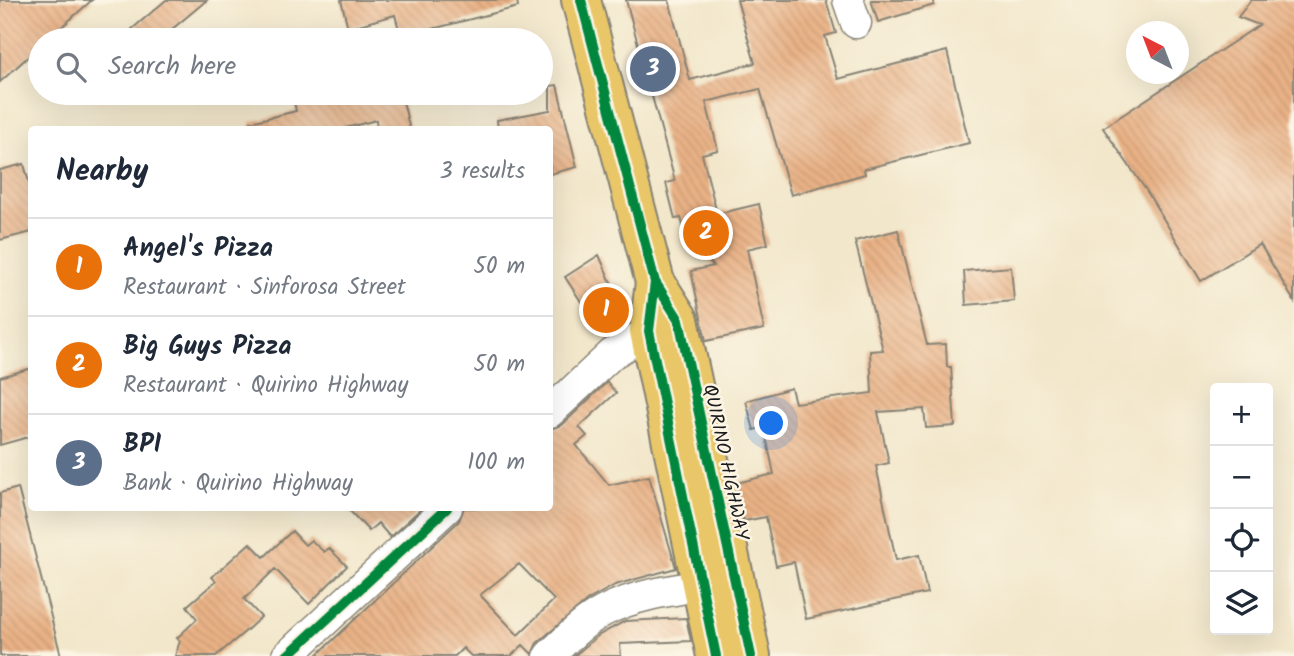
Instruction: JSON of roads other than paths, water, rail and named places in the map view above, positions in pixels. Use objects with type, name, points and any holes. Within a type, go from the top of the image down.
[{"type":"main road","name":"QUIRINO HIGHWAY","points":[[581,0],[655,282],[679,320],[718,582]]},
{"type":"main road","name":"QUIRINO HIGHWAY","points":[[655,282],[649,331],[718,582],[734,654]]},
{"type":"street","points":[[553,409],[612,354],[649,331]]},
{"type":"street","points":[[287,656],[444,511]]},
{"type":"street","points":[[549,656],[586,622],[605,610],[626,602],[718,582]]},
{"type":"place","name":"BPI","points":[[653,69]]},
{"type":"place","name":"Big Guys Pizza","points":[[706,233]]},
{"type":"place","name":"Angel's Pizza","points":[[606,310]]}]
